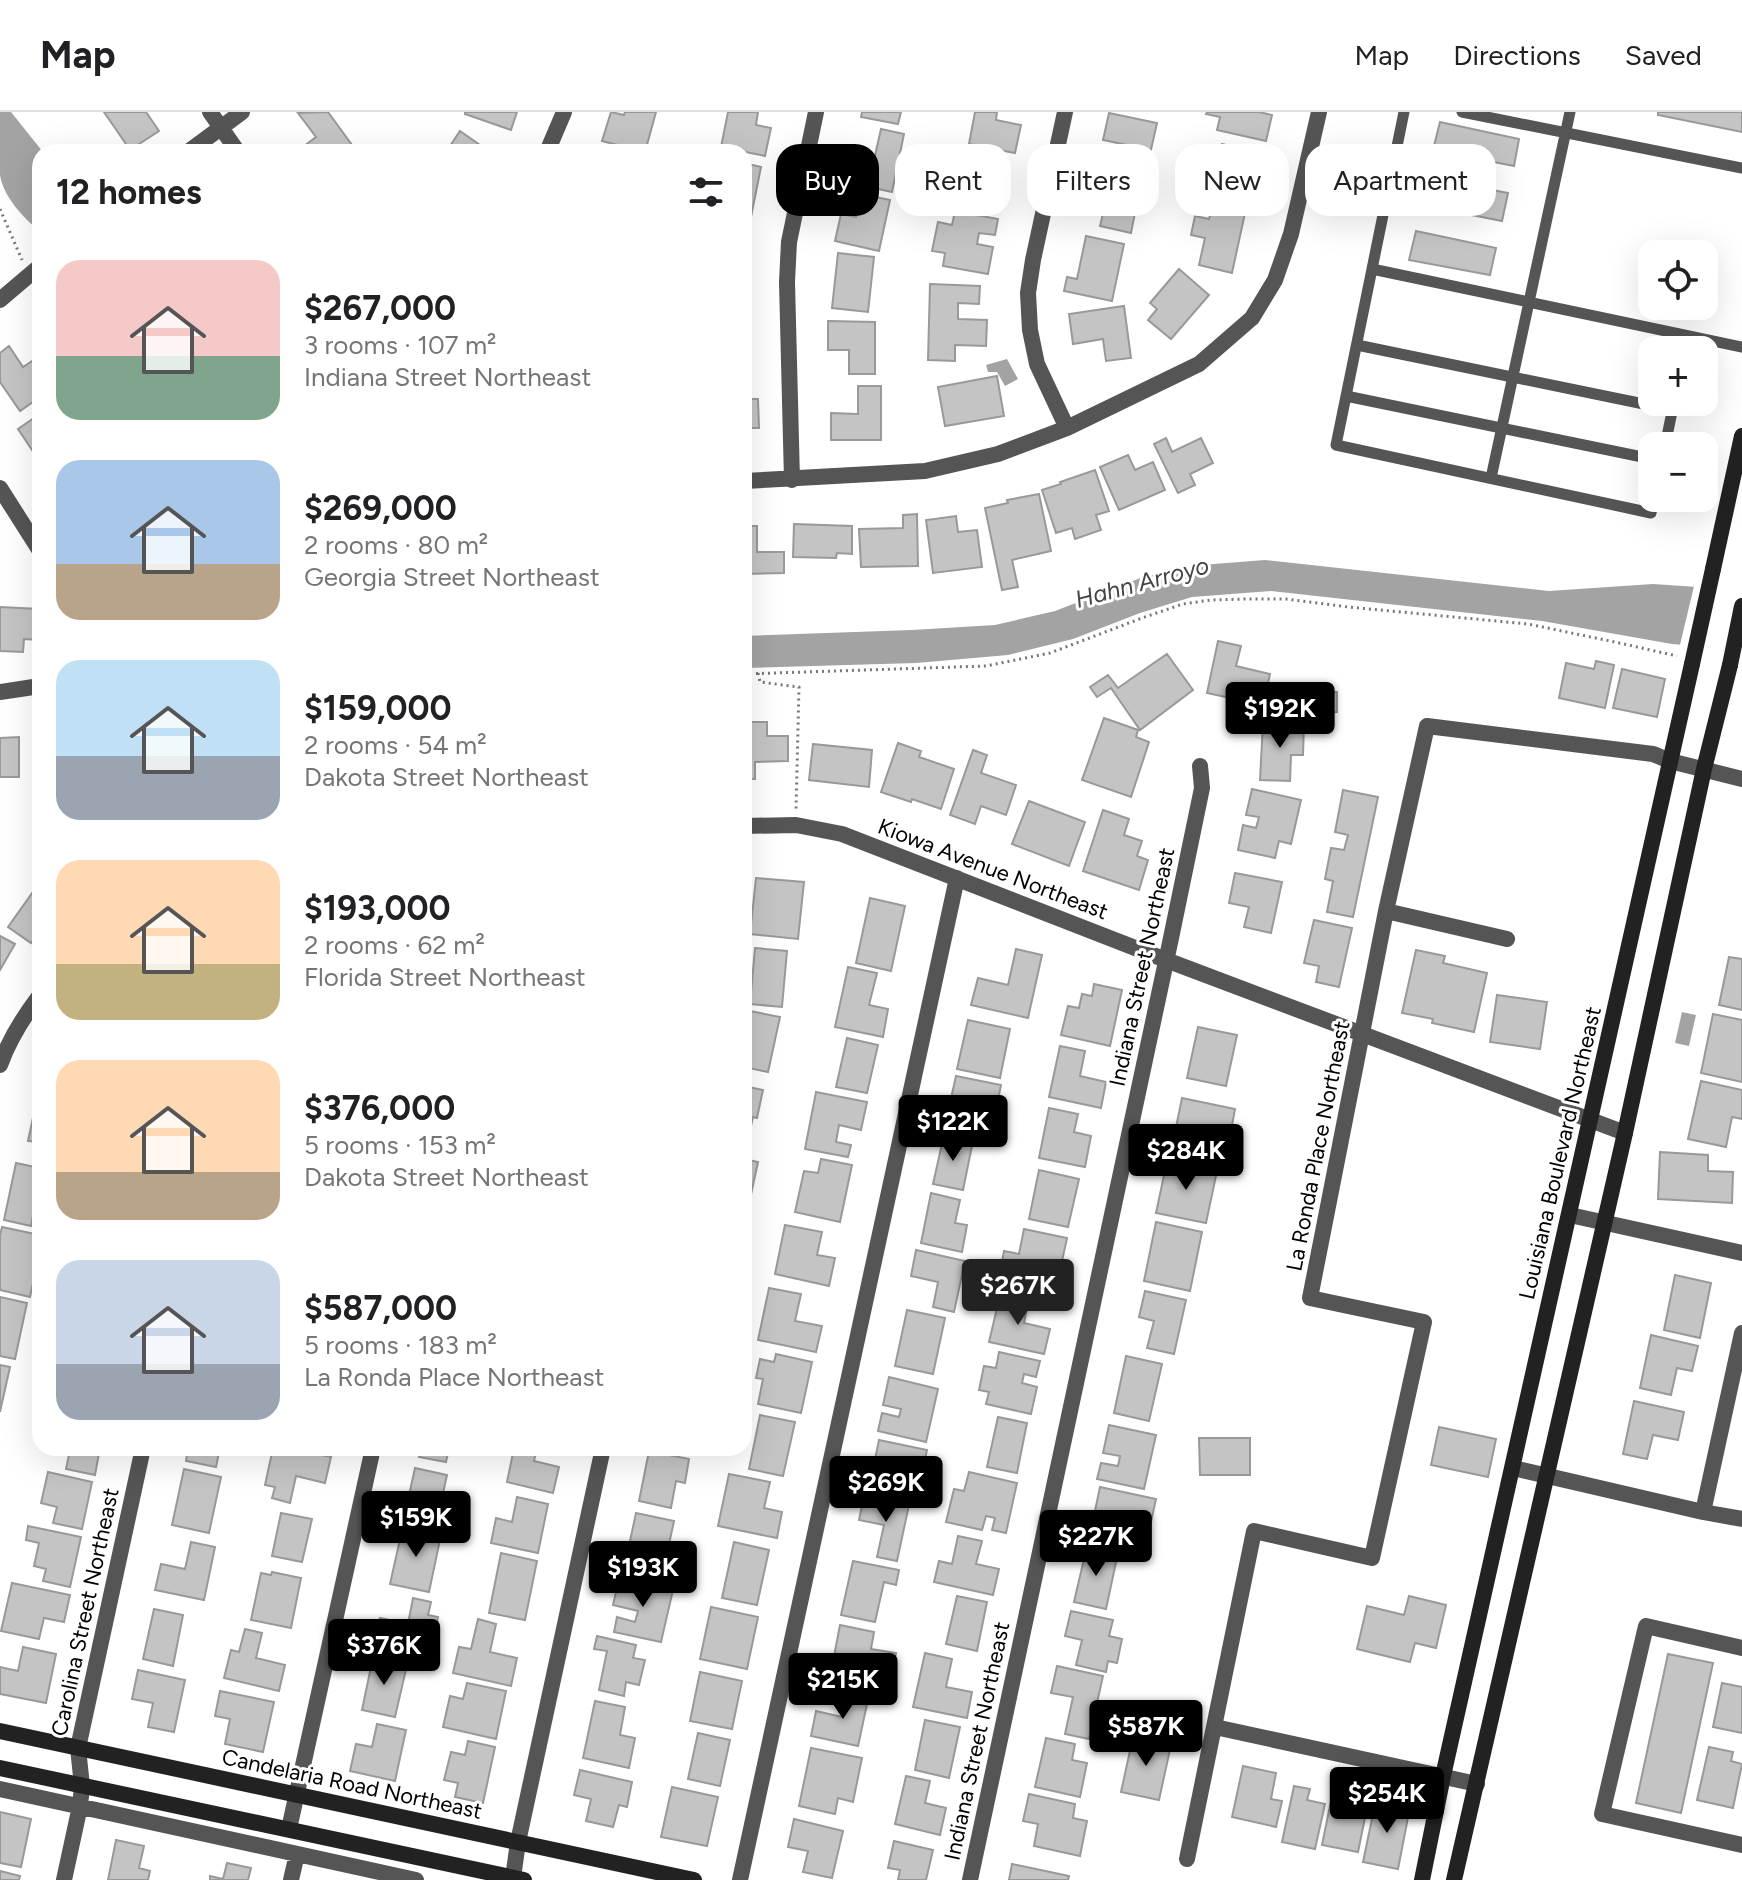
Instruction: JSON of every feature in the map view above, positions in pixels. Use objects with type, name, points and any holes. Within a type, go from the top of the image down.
[{"type":"main road","name":"Louisiana Boulevard Northeast","points":[[1422,1880],[1670,761],[1685,660],[1713,569],[1742,436]]},
{"type":"main road","points":[[1454,1880],[1742,606]]},
{"type":"main road","name":"Candelaria Road Northeast","points":[[0,1731],[694,1880]]},
{"type":"main road","points":[[0,1768],[519,1879]]},
{"type":"street","points":[[210,112],[232,144]]},
{"type":"street","points":[[199,144],[242,112]]},
{"type":"street","points":[[550,144],[564,112]]},
{"type":"street","points":[[792,480],[787,282],[789,242],[816,112]]},
{"type":"street","points":[[1065,112],[1028,293],[1030,330],[1037,364],[1067,428]]},
{"type":"street","points":[[752,481],[925,471],[998,454],[1067,428],[1199,364],[1252,318],[1275,280],[1291,234],[1319,112]]},
{"type":"street","points":[[0,300],[32,273]]},
{"type":"street","points":[[0,488],[32,538]]},
{"type":"street","points":[[0,692],[32,687]]},
{"type":"street","name":"La Ronda Place Northeast","points":[[1187,1859],[1254,1531],[1372,1558],[1424,1322],[1310,1298],[1386,911],[1427,726],[1653,754],[1670,761]]},
{"type":"street","points":[[1670,761],[1742,779]]},
{"type":"street","name":"Indiana Street Northeast","points":[[970,1880],[1202,788],[1200,766]]},
{"type":"street","name":"Kiowa Avenue Northeast","points":[[752,826],[796,825],[842,834],[1625,1133]]},
{"type":"street","points":[[740,1880],[957,878]]},
{"type":"street","points":[[1386,911],[1507,939]]},
{"type":"street","points":[[0,1065],[32,1005]]},
{"type":"street","points":[[1570,1215],[1742,1253]]},
{"type":"street","points":[[1703,1512],[1742,1333]]},
{"type":"street","name":"Carolina Street Northeast","points":[[64,1880],[80,1806],[82,1786],[78,1748],[141,1456]]},
{"type":"street","points":[[289,1829],[371,1456]]},
{"type":"street","points":[[519,1879],[518,1842],[601,1456]]},
{"type":"street","points":[[1513,1468],[1742,1519]]},
{"type":"street","points":[[1742,1648],[1646,1626],[1602,1814],[1742,1845]]},
{"type":"street","points":[[1215,1727],[1477,1784]]},
{"type":"street","points":[[0,1789],[416,1880]]},
{"type":"street","points":[[291,1880],[297,1854]]},
{"type":"lane","points":[[1404,112],[1336,445],[1638,510]]},
{"type":"lane","points":[[1462,112],[1742,168]]},
{"type":"lane","points":[[1491,478],[1570,112]]},
{"type":"lane","points":[[1372,269],[1688,336]]},
{"type":"lane","points":[[1718,342],[1742,347]]},
{"type":"lane","points":[[1357,345],[1638,400]]},
{"type":"lane","points":[[1346,396],[1638,456]]},
{"type":"path","points":[[0,209],[23,261],[32,268]]},
{"type":"path","points":[[752,673],[986,666],[1050,653],[1183,604],[1245,599],[1286,599],[1528,624],[1685,660]]},
{"type":"path","points":[[758,673],[760,682],[799,687],[796,825]]},
{"type":"water","points":[[0,112],[11,112],[37,144],[32,144],[32,224],[5,191],[0,175]]},
{"type":"water","points":[[1007,359],[1018,379],[1005,386],[997,372],[988,372],[986,365]]},
{"type":"water","name":"Hahn Arroyo","points":[[1265,560],[1549,591],[1653,584],[1742,590],[1742,650],[1672,644],[1542,621],[1271,591],[1192,597],[1073,639],[1008,655],[916,663],[752,668],[752,636],[995,625],[1055,611],[1143,577],[1201,565]]},
{"type":"water","points":[[1682,1012],[1696,1015],[1689,1046],[1675,1043]]},
{"type":"pier","points":[[1695,582],[1742,586],[1742,654],[1679,649]]},
{"type":"building","points":[[104,112],[146,112],[159,131],[139,144],[126,144]]},
{"type":"building","points":[[328,112],[351,144],[307,144],[316,137],[298,113]]},
{"type":"building","points":[[465,112],[517,112],[511,130]]},
{"type":"building","points":[[611,112],[624,115],[625,112],[656,112],[647,144],[602,141]]},
{"type":"building","points":[[728,112],[758,112],[756,125],[771,128],[765,156],[752,153],[752,144],[722,144]]},
{"type":"building","points":[[862,112],[901,112],[898,124],[861,117]]},
{"type":"building","points":[[975,112],[997,112],[996,120],[1021,125],[1015,153],[1011,152],[1011,144],[969,144]]},
{"type":"building","points":[[1207,112],[1272,115],[1266,141],[1217,130],[1220,117]]},
{"type":"building","points":[[1658,112],[1742,112],[1742,132],[1658,115]]},
{"type":"building","points":[[1109,113],[1157,123],[1152,144],[1122,144],[1103,140]]},
{"type":"building","points":[[1440,122],[1519,139],[1514,166],[1496,162],[1496,144],[1434,144]]},
{"type":"building","points":[[881,129],[904,134],[902,144],[895,144],[892,192],[879,189],[878,144]]},
{"type":"building","points":[[460,131],[479,144],[451,144]]},
{"type":"building","points":[[752,165],[761,167],[752,212]]},
{"type":"building","points":[[1496,191],[1508,193],[1502,221],[1477,216],[1496,216]]},
{"type":"building","points":[[879,198],[890,200],[879,251],[835,241],[841,216],[879,216]]},
{"type":"building","points":[[954,216],[998,219],[995,235],[979,233],[977,244],[993,247],[988,274],[943,266],[945,253],[932,251],[938,222],[952,225]]},
{"type":"building","points":[[1102,216],[1134,216],[1131,233],[1100,226]]},
{"type":"building","points":[[1195,216],[1209,219],[1210,216],[1244,216],[1232,273],[1199,265],[1205,238],[1191,235]]},
{"type":"building","points":[[1416,231],[1496,248],[1490,275],[1409,260]]},
{"type":"building","points":[[1086,236],[1124,244],[1112,301],[1064,291],[1067,277],[1077,279]]},
{"type":"building","points":[[838,253],[874,257],[868,312],[832,308]]},
{"type":"building","points":[[1179,269],[1209,295],[1171,339],[1148,320],[1157,309],[1150,303]]},
{"type":"building","points":[[930,284],[980,286],[979,304],[958,303],[958,319],[987,320],[986,346],[955,345],[955,361],[928,360]]},
{"type":"building","points":[[1124,306],[1131,358],[1106,361],[1103,339],[1073,344],[1069,314]]},
{"type":"building","points":[[828,321],[875,322],[875,374],[849,374],[849,350],[828,350]]},
{"type":"building","points":[[9,346],[23,367],[32,361],[32,403],[20,411],[0,382],[0,353]]},
{"type":"building","points":[[997,376],[1004,416],[945,426],[938,387]]},
{"type":"building","points":[[858,386],[881,386],[881,440],[831,440],[831,413],[858,414]]},
{"type":"building","points":[[752,399],[758,399],[759,428],[752,428]]},
{"type":"building","points":[[32,419],[32,450],[18,429]]},
{"type":"building","points":[[1166,438],[1172,452],[1201,438],[1213,463],[1190,474],[1195,485],[1178,493],[1154,444]]},
{"type":"building","points":[[1128,455],[1135,470],[1153,462],[1165,490],[1119,510],[1100,467]]},
{"type":"building","points":[[1095,470],[1109,511],[1096,515],[1101,530],[1075,539],[1072,528],[1056,533],[1042,490]]},
{"type":"building","points":[[1039,494],[1051,551],[1012,560],[1018,587],[1002,590],[985,508]]},
{"type":"building","points":[[917,514],[918,566],[861,567],[859,529],[903,528],[903,515]]},
{"type":"building","points":[[956,516],[958,532],[977,530],[982,567],[933,573],[926,520]]},
{"type":"building","points":[[794,524],[852,526],[852,554],[837,553],[836,558],[793,557]]},
{"type":"building","points":[[752,526],[757,526],[757,552],[784,552],[784,573],[752,574]]},
{"type":"building","points":[[0,607],[32,609],[32,640],[24,639],[23,652],[0,651]]},
{"type":"building","points":[[1218,641],[1241,646],[1236,666],[1270,674],[1262,710],[1234,704],[1235,699],[1207,693]]},
{"type":"building","points":[[1167,654],[1193,690],[1140,730],[1111,688],[1097,697],[1090,687],[1108,675],[1118,688]]},
{"type":"building","points":[[1596,661],[1614,665],[1605,708],[1559,698],[1566,663],[1594,669]]},
{"type":"building","points":[[1622,669],[1665,679],[1657,717],[1613,708]]},
{"type":"building","points":[[1337,692],[1337,712],[1321,713],[1320,693]]},
{"type":"building","points":[[1104,718],[1138,730],[1136,737],[1149,742],[1131,797],[1082,780]]},
{"type":"building","points":[[752,722],[767,722],[767,736],[788,736],[788,761],[755,762],[755,779],[752,779]]},
{"type":"building","points":[[1263,723],[1304,725],[1303,755],[1291,755],[1290,781],[1260,780]]},
{"type":"building","points":[[19,737],[19,777],[0,777],[0,738]]},
{"type":"building","points":[[898,743],[921,751],[919,757],[954,769],[941,809],[881,792]]},
{"type":"building","points":[[813,744],[872,750],[869,787],[809,780]]},
{"type":"building","points":[[973,750],[987,755],[981,773],[1016,785],[1006,815],[981,806],[975,824],[950,815]]},
{"type":"building","points":[[1252,789],[1301,800],[1291,844],[1279,841],[1275,858],[1238,850],[1243,825],[1256,828],[1259,817],[1246,815]]},
{"type":"building","points":[[1343,790],[1378,797],[1353,917],[1327,912],[1333,881],[1325,879],[1331,848],[1344,850],[1348,835],[1335,832]]},
{"type":"building","points":[[1029,801],[1085,822],[1069,866],[1012,844]]},
{"type":"building","points":[[1103,810],[1129,819],[1124,835],[1142,841],[1137,856],[1148,860],[1139,890],[1083,871]]},
{"type":"building","points":[[1235,873],[1282,882],[1271,933],[1244,927],[1249,907],[1229,903]]},
{"type":"building","points":[[756,878],[804,882],[798,939],[752,934]]},
{"type":"building","points":[[32,893],[31,943],[8,927]]},
{"type":"building","points":[[870,898],[905,906],[891,971],[856,963]]},
{"type":"building","points":[[1314,920],[1352,928],[1339,987],[1316,982],[1319,966],[1304,963]]},
{"type":"building","points":[[0,936],[15,944],[0,970]]},
{"type":"building","points":[[755,948],[787,951],[782,1007],[752,1004]]},
{"type":"building","points":[[1016,949],[1042,955],[1028,1018],[971,1005],[978,978],[1008,985]]},
{"type":"building","points":[[1416,950],[1445,956],[1443,963],[1487,973],[1474,1032],[1402,1013]]},
{"type":"building","points":[[1729,957],[1742,959],[1742,1010],[1719,1005]]},
{"type":"building","points":[[848,967],[877,973],[869,1005],[888,1009],[883,1037],[835,1027]]},
{"type":"building","points":[[1094,984],[1122,990],[1110,1046],[1061,1035],[1068,1006],[1079,1008],[1082,994],[1092,996]]},
{"type":"building","points":[[1497,995],[1547,1002],[1540,1049],[1490,1042]]},
{"type":"building","points":[[752,1011],[780,1017],[768,1072],[752,1069]]},
{"type":"building","points":[[1713,1014],[1742,1020],[1742,1082],[1701,1073]]},
{"type":"building","points":[[968,1020],[1010,1029],[1000,1078],[957,1069]]},
{"type":"building","points":[[1198,1027],[1237,1035],[1226,1086],[1187,1078]]},
{"type":"building","points":[[847,1038],[878,1045],[867,1093],[836,1087]]},
{"type":"building","points":[[1060,1046],[1085,1051],[1080,1076],[1106,1082],[1101,1108],[1049,1097]]},
{"type":"building","points":[[956,1076],[1001,1085],[991,1134],[960,1128],[965,1106],[950,1103]]},
{"type":"building","points":[[1701,1081],[1742,1090],[1742,1119],[1732,1117],[1726,1147],[1688,1139]]},
{"type":"building","points":[[752,1088],[763,1090],[757,1118],[753,1117],[752,1122]]},
{"type":"building","points":[[816,1092],[867,1102],[861,1130],[839,1125],[836,1142],[851,1145],[848,1157],[805,1149]]},
{"type":"building","points":[[1182,1098],[1235,1109],[1228,1147],[1221,1146],[1219,1157],[1172,1147]]},
{"type":"building","points":[[1049,1108],[1078,1114],[1074,1132],[1091,1136],[1085,1167],[1039,1158]]},
{"type":"building","points":[[944,1135],[973,1141],[963,1190],[933,1184]]},
{"type":"building","points":[[1660,1152],[1708,1155],[1708,1171],[1733,1172],[1732,1203],[1658,1199]]},
{"type":"building","points":[[821,1159],[852,1165],[840,1222],[795,1212],[804,1171],[818,1173]]},
{"type":"building","points":[[752,1161],[758,1162],[752,1190]]},
{"type":"building","points":[[1167,1161],[1217,1171],[1206,1223],[1156,1213]]},
{"type":"building","points":[[16,1163],[32,1166],[31,1226],[4,1220]]},
{"type":"building","points":[[1039,1170],[1079,1179],[1068,1227],[1029,1219]]},
{"type":"building","points":[[931,1193],[960,1200],[955,1223],[967,1225],[962,1252],[921,1243]]},
{"type":"building","points":[[1156,1222],[1202,1232],[1190,1291],[1144,1281]]},
{"type":"building","points":[[785,1225],[822,1232],[817,1255],[835,1258],[829,1286],[775,1274]]},
{"type":"building","points":[[2,1227],[32,1233],[30,1297],[0,1290]]},
{"type":"building","points":[[1024,1229],[1067,1238],[1056,1289],[999,1277],[1004,1251],[1019,1254]]},
{"type":"building","points":[[916,1250],[965,1261],[954,1312],[933,1307],[938,1282],[911,1276]]},
{"type":"building","points":[[1675,1275],[1711,1283],[1700,1338],[1664,1330]]},
{"type":"building","points":[[769,1288],[801,1294],[795,1321],[822,1326],[816,1352],[758,1340]]},
{"type":"building","points":[[1145,1291],[1186,1300],[1174,1354],[1147,1348],[1154,1321],[1139,1317]]},
{"type":"building","points":[[1008,1293],[1029,1298],[1024,1323],[1050,1329],[1044,1354],[989,1342],[997,1308],[1005,1310]]},
{"type":"building","points":[[0,1297],[27,1303],[15,1359],[0,1356]]},
{"type":"building","points":[[907,1310],[945,1318],[933,1374],[895,1366]]},
{"type":"building","points":[[1651,1335],[1698,1346],[1692,1371],[1677,1368],[1671,1395],[1640,1388]]},
{"type":"building","points":[[999,1352],[1040,1361],[1036,1377],[1024,1374],[1022,1383],[1037,1387],[1031,1414],[986,1404],[989,1392],[979,1390],[984,1366],[996,1368]]},
{"type":"building","points":[[776,1354],[812,1362],[801,1413],[758,1404],[763,1379],[756,1378],[760,1359],[774,1362]]},
{"type":"building","points":[[1126,1356],[1162,1364],[1149,1421],[1114,1413]]},
{"type":"building","points":[[0,1365],[10,1367],[0,1412]]},
{"type":"building","points":[[889,1377],[938,1389],[926,1442],[878,1431],[882,1413],[899,1417],[901,1409],[883,1405]]},
{"type":"building","points":[[1634,1401],[1684,1412],[1678,1440],[1653,1435],[1647,1459],[1623,1454]]},
{"type":"building","points":[[760,1415],[795,1422],[783,1476],[749,1469]]},
{"type":"building","points":[[998,1417],[1027,1423],[1017,1473],[987,1467]]},
{"type":"building","points":[[1109,1425],[1156,1435],[1144,1489],[1097,1479],[1101,1463],[1118,1466],[1120,1456],[1103,1453]]},
{"type":"building","points":[[1439,1427],[1496,1439],[1488,1477],[1431,1465]]},
{"type":"building","points":[[1199,1438],[1250,1438],[1250,1475],[1200,1475]]},
{"type":"building","points":[[879,1440],[927,1450],[922,1473],[909,1470],[904,1496],[869,1489]]},
{"type":"building","points":[[69,1456],[99,1456],[95,1475],[66,1469]]},
{"type":"building","points":[[187,1456],[218,1456],[216,1467],[186,1461]]},
{"type":"building","points":[[271,1456],[331,1457],[325,1483],[296,1476],[290,1503],[272,1498],[275,1487],[265,1485]]},
{"type":"building","points":[[419,1456],[447,1456],[446,1462]]},
{"type":"building","points":[[512,1456],[535,1456],[534,1461],[559,1467],[553,1493],[507,1482]]},
{"type":"building","points":[[648,1456],[689,1459],[685,1483],[676,1481],[671,1508],[639,1501]]},
{"type":"building","points":[[415,1468],[447,1475],[436,1525],[404,1518]]},
{"type":"building","points":[[184,1469],[221,1477],[209,1533],[172,1525]]},
{"type":"building","points":[[48,1472],[92,1482],[82,1529],[53,1523],[57,1507],[41,1503]]},
{"type":"building","points":[[969,1472],[1017,1483],[1006,1533],[992,1530],[995,1518],[986,1516],[982,1530],[946,1522],[954,1489],[964,1491]]},
{"type":"building","points":[[729,1474],[770,1482],[764,1508],[782,1512],[777,1538],[718,1526]]},
{"type":"building","points":[[1100,1487],[1156,1499],[1149,1531],[1122,1526],[1118,1545],[1089,1539]]},
{"type":"building","points":[[864,1496],[909,1505],[897,1561],[877,1557],[884,1525],[859,1520]]},
{"type":"building","points":[[517,1497],[548,1504],[538,1553],[491,1543],[496,1518],[512,1522]]},
{"type":"building","points":[[281,1513],[312,1519],[302,1562],[272,1556]]},
{"type":"building","points":[[636,1513],[674,1521],[662,1577],[624,1569]]},
{"type":"building","points":[[28,1526],[81,1537],[70,1587],[43,1581],[46,1569],[34,1566],[39,1543],[26,1540]]},
{"type":"building","points":[[403,1526],[441,1535],[429,1592],[390,1584]]},
{"type":"building","points":[[958,1536],[982,1541],[976,1564],[999,1569],[993,1595],[934,1582],[939,1561],[952,1564]]},
{"type":"building","points":[[191,1542],[215,1547],[204,1600],[155,1590],[161,1564],[185,1569]]},
{"type":"building","points":[[734,1542],[769,1550],[757,1605],[722,1598]]},
{"type":"building","points":[[1087,1546],[1118,1553],[1106,1609],[1074,1602]]},
{"type":"building","points":[[501,1553],[537,1561],[525,1620],[489,1613]]},
{"type":"building","points":[[853,1561],[899,1570],[896,1585],[884,1582],[875,1622],[841,1615]]},
{"type":"building","points":[[272,1572],[301,1578],[291,1628],[251,1620],[261,1573],[271,1575]]},
{"type":"building","points":[[619,1578],[673,1590],[661,1642],[614,1632],[617,1617],[635,1622],[638,1611],[613,1605]]},
{"type":"building","points":[[12,1583],[70,1595],[64,1622],[44,1618],[39,1639],[1,1631]]},
{"type":"building","points":[[957,1596],[987,1602],[977,1651],[946,1644]]},
{"type":"building","points":[[1409,1596],[1446,1605],[1436,1648],[1415,1643],[1410,1662],[1357,1649],[1367,1606],[1404,1615]]},
{"type":"building","points":[[413,1598],[431,1602],[428,1615],[438,1617],[430,1656],[374,1644],[380,1618],[408,1624]]},
{"type":"building","points":[[711,1607],[758,1617],[747,1669],[700,1659]]},
{"type":"building","points":[[154,1609],[183,1615],[173,1666],[143,1659]]},
{"type":"building","points":[[1071,1611],[1113,1620],[1109,1636],[1122,1639],[1117,1663],[1108,1661],[1106,1672],[1076,1665],[1082,1640],[1065,1636]]},
{"type":"building","points":[[478,1619],[496,1624],[490,1652],[517,1658],[511,1686],[453,1673],[459,1647],[471,1649]]},
{"type":"building","points":[[840,1625],[874,1632],[871,1649],[896,1653],[889,1688],[830,1677]]},
{"type":"building","points":[[245,1629],[262,1633],[256,1658],[285,1665],[279,1691],[224,1678],[231,1650],[239,1652]]},
{"type":"building","points":[[597,1636],[636,1645],[633,1658],[645,1660],[639,1685],[626,1682],[624,1696],[599,1690],[607,1651],[594,1649]]},
{"type":"building","points":[[23,1647],[56,1654],[46,1703],[0,1694],[0,1667],[18,1671]]},
{"type":"building","points":[[925,1653],[952,1659],[946,1687],[972,1692],[967,1718],[913,1707]]},
{"type":"building","points":[[1668,1654],[1713,1663],[1681,1813],[1636,1803]]},
{"type":"building","points":[[373,1657],[407,1665],[395,1717],[362,1710]]},
{"type":"building","points":[[1057,1666],[1103,1676],[1089,1739],[1065,1734],[1073,1697],[1051,1693]]},
{"type":"building","points":[[138,1670],[185,1680],[174,1732],[148,1727],[153,1703],[132,1699]]},
{"type":"building","points":[[700,1672],[742,1681],[732,1729],[690,1721]]},
{"type":"building","points":[[467,1683],[506,1691],[496,1739],[443,1727],[450,1696],[463,1699]]},
{"type":"building","points":[[1722,1683],[1742,1687],[1742,1733],[1713,1727]]},
{"type":"building","points":[[847,1690],[869,1695],[858,1746],[811,1736],[816,1711],[842,1717]]},
{"type":"building","points":[[220,1691],[274,1702],[263,1752],[225,1744],[230,1719],[215,1716]]},
{"type":"building","points":[[595,1701],[625,1707],[620,1735],[635,1738],[629,1768],[583,1758]]},
{"type":"building","points":[[925,1720],[960,1727],[949,1778],[915,1770]]},
{"type":"building","points":[[377,1724],[406,1730],[395,1781],[350,1771],[356,1744],[372,1747]]},
{"type":"building","points":[[698,1733],[730,1740],[720,1786],[688,1779]]},
{"type":"building","points":[[1133,1737],[1171,1745],[1159,1800],[1121,1792]]},
{"type":"building","points":[[1046,1738],[1075,1744],[1072,1760],[1087,1763],[1080,1797],[1035,1787]]},
{"type":"building","points":[[468,1741],[495,1747],[483,1803],[455,1797],[458,1783],[444,1780],[451,1752],[465,1755]]},
{"type":"building","points":[[1709,1747],[1733,1752],[1731,1761],[1742,1764],[1733,1808],[1697,1800]]},
{"type":"building","points":[[811,1748],[862,1758],[853,1802],[838,1798],[835,1814],[799,1806]]},
{"type":"building","points":[[1243,1766],[1276,1773],[1271,1799],[1282,1801],[1276,1827],[1232,1817]]},
{"type":"building","points":[[580,1770],[632,1782],[627,1807],[619,1805],[613,1827],[586,1821],[591,1799],[574,1795]]},
{"type":"building","points":[[906,1776],[930,1781],[925,1803],[946,1808],[940,1835],[895,1824]]},
{"type":"building","points":[[1294,1786],[1310,1789],[1307,1800],[1325,1804],[1315,1849],[1282,1842]]},
{"type":"building","points":[[672,1787],[718,1797],[707,1846],[661,1837]]},
{"type":"building","points":[[1333,1791],[1369,1798],[1358,1852],[1322,1845]]},
{"type":"building","points":[[1029,1794],[1075,1804],[1073,1818],[1087,1821],[1080,1856],[1034,1846],[1038,1824],[1023,1821]]},
{"type":"building","points":[[1376,1800],[1410,1807],[1398,1869],[1363,1862]]},
{"type":"building","points":[[0,1812],[31,1819],[21,1867],[0,1863]]},
{"type":"building","points":[[794,1819],[843,1831],[832,1878],[803,1872],[808,1851],[788,1847]]},
{"type":"building","points":[[116,1840],[144,1846],[139,1868],[150,1871],[148,1880],[108,1880]]},
{"type":"building","points":[[894,1841],[933,1850],[926,1880],[898,1880],[900,1870],[888,1868]]},
{"type":"building","points":[[227,1863],[251,1868],[248,1880],[210,1880],[210,1876],[223,1879]]},
{"type":"building","points":[[1012,1864],[1069,1876],[1068,1880],[1009,1880]]},
{"type":"building","points":[[0,1871],[20,1876],[19,1880],[0,1880]]}]
